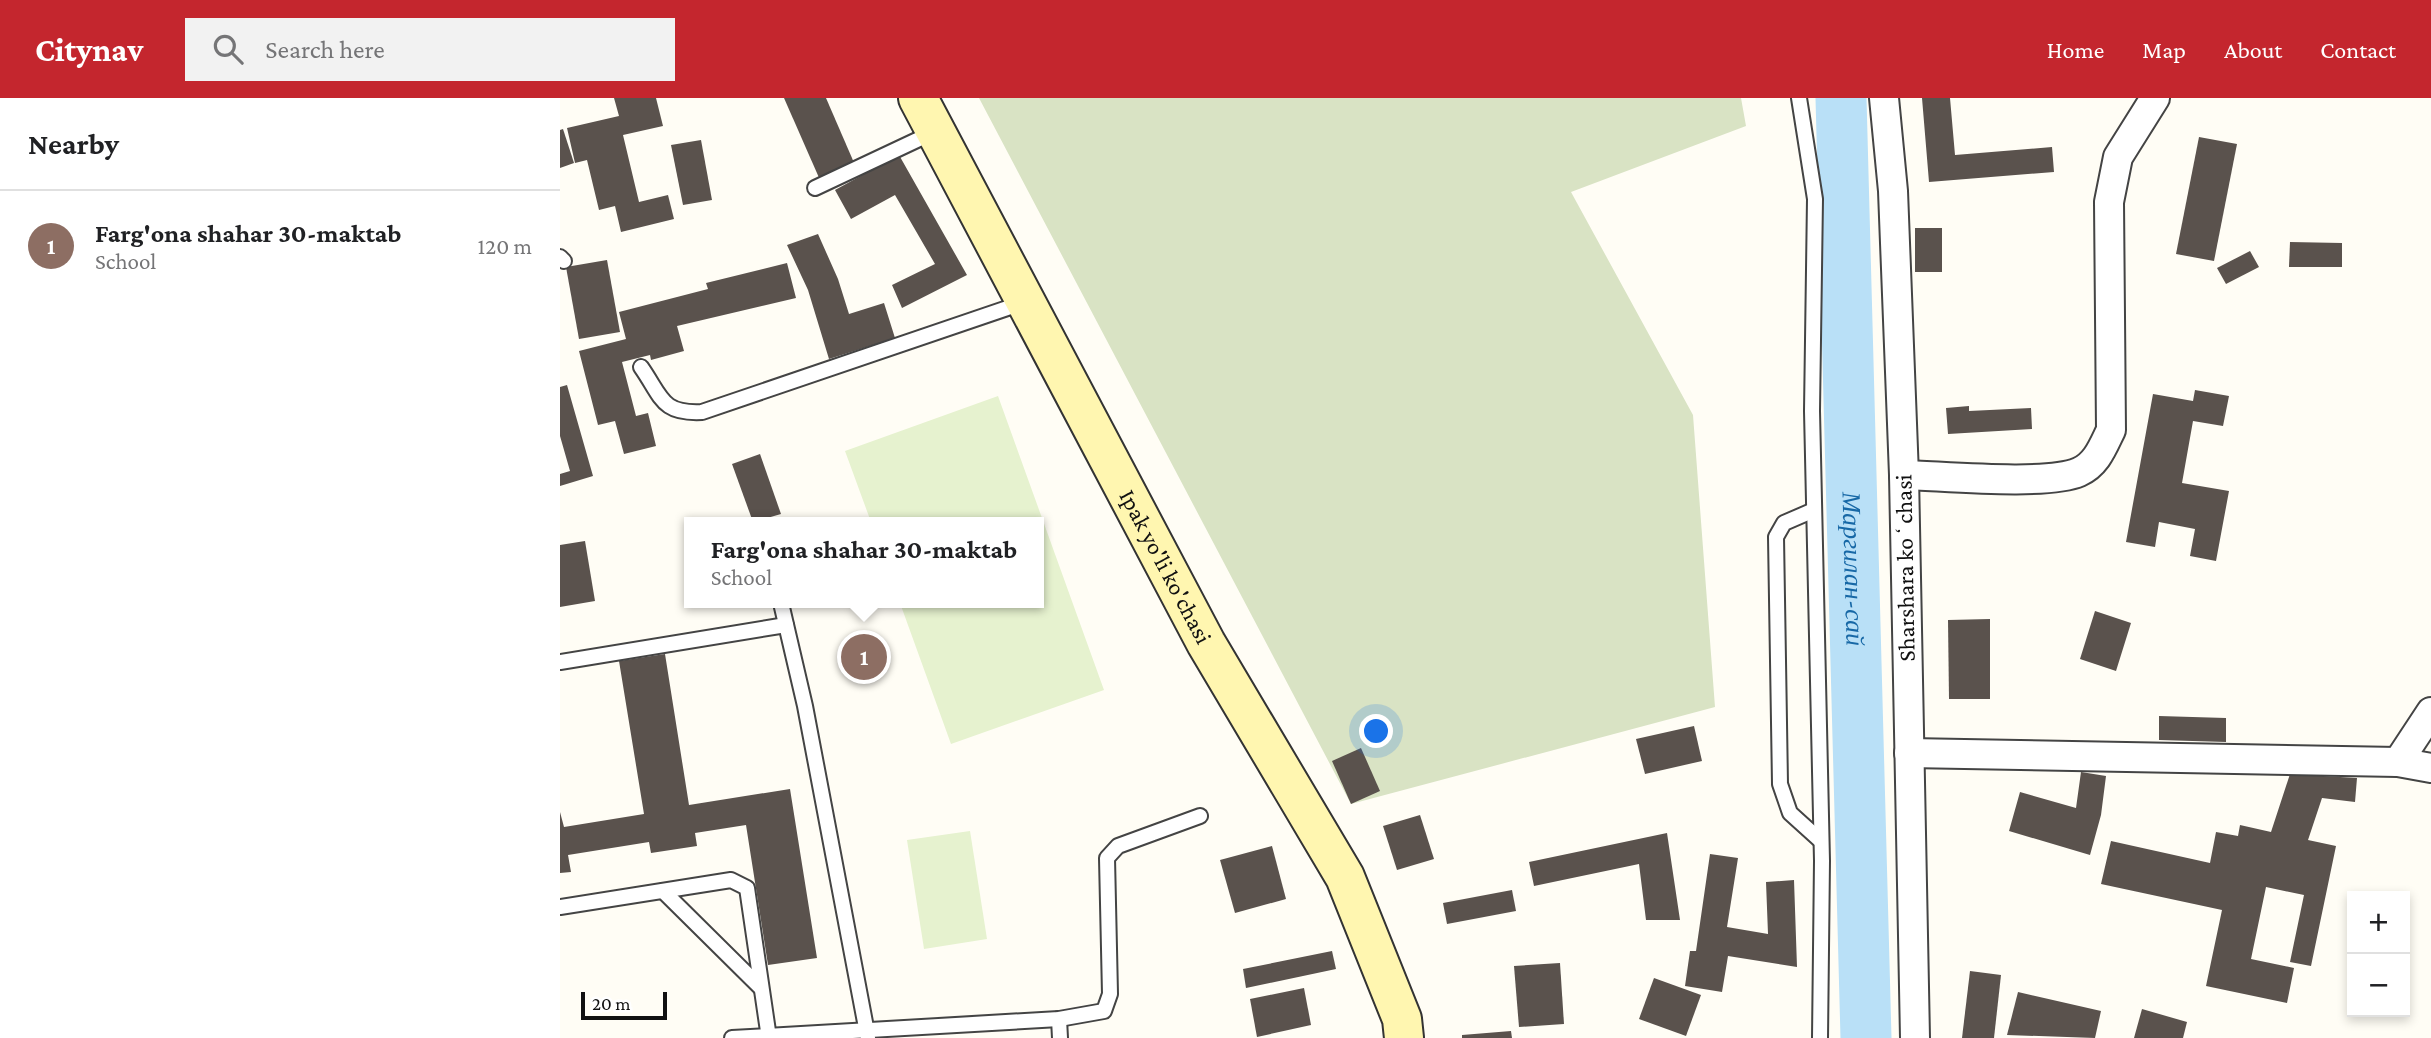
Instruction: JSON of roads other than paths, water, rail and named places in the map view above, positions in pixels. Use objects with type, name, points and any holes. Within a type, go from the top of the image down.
[{"type":"main road","name":"Ipak yo'li ko'chasi","points":[[926,114],[1206,643],[1345,877],[1402,1019],[1404,1038]]},
{"type":"street","name":"Sharshara koʻchasi","points":[[1884,98],[1893,191],[1904,475],[1915,1038]]},
{"type":"street","points":[[1904,475],[2053,478],[2080,471],[2099,456],[2111,430],[2109,202],[2118,157],[2155,98]]},
{"type":"street","points":[[2398,762],[2431,712]]},
{"type":"street","points":[[1909,753],[2398,762],[2431,768]]},
{"type":"lane","points":[[1799,98],[1815,199],[1812,411],[1821,841],[1820,1038]]},
{"type":"lane","points":[[815,188],[926,114]]},
{"type":"lane","points":[[641,367],[670,409],[681,413],[702,412],[1026,302]]},
{"type":"lane","points":[[1814,510],[1783,523],[1776,537],[1780,784],[1790,813],[1821,841]]},
{"type":"lane","points":[[782,608],[805,706],[868,1033]]},
{"type":"lane","points":[[560,662],[786,625]]},
{"type":"lane","points":[[732,1038],[868,1033],[1059,1019],[1104,1011],[1110,994],[1107,858],[1118,846],[1200,816]]},
{"type":"lane","points":[[560,907],[731,880],[747,888],[769,1037]]},
{"type":"lane","points":[[663,891],[760,987]]},
{"type":"lane","points":[[1059,1019],[1060,1038]]},
{"type":"waterway","name":"Маргилан-сай","points":[[1841,98],[1866,1038]]},
{"type":"place","name":"Farg'ona shahar 30-maktab","points":[[864,657]]}]
